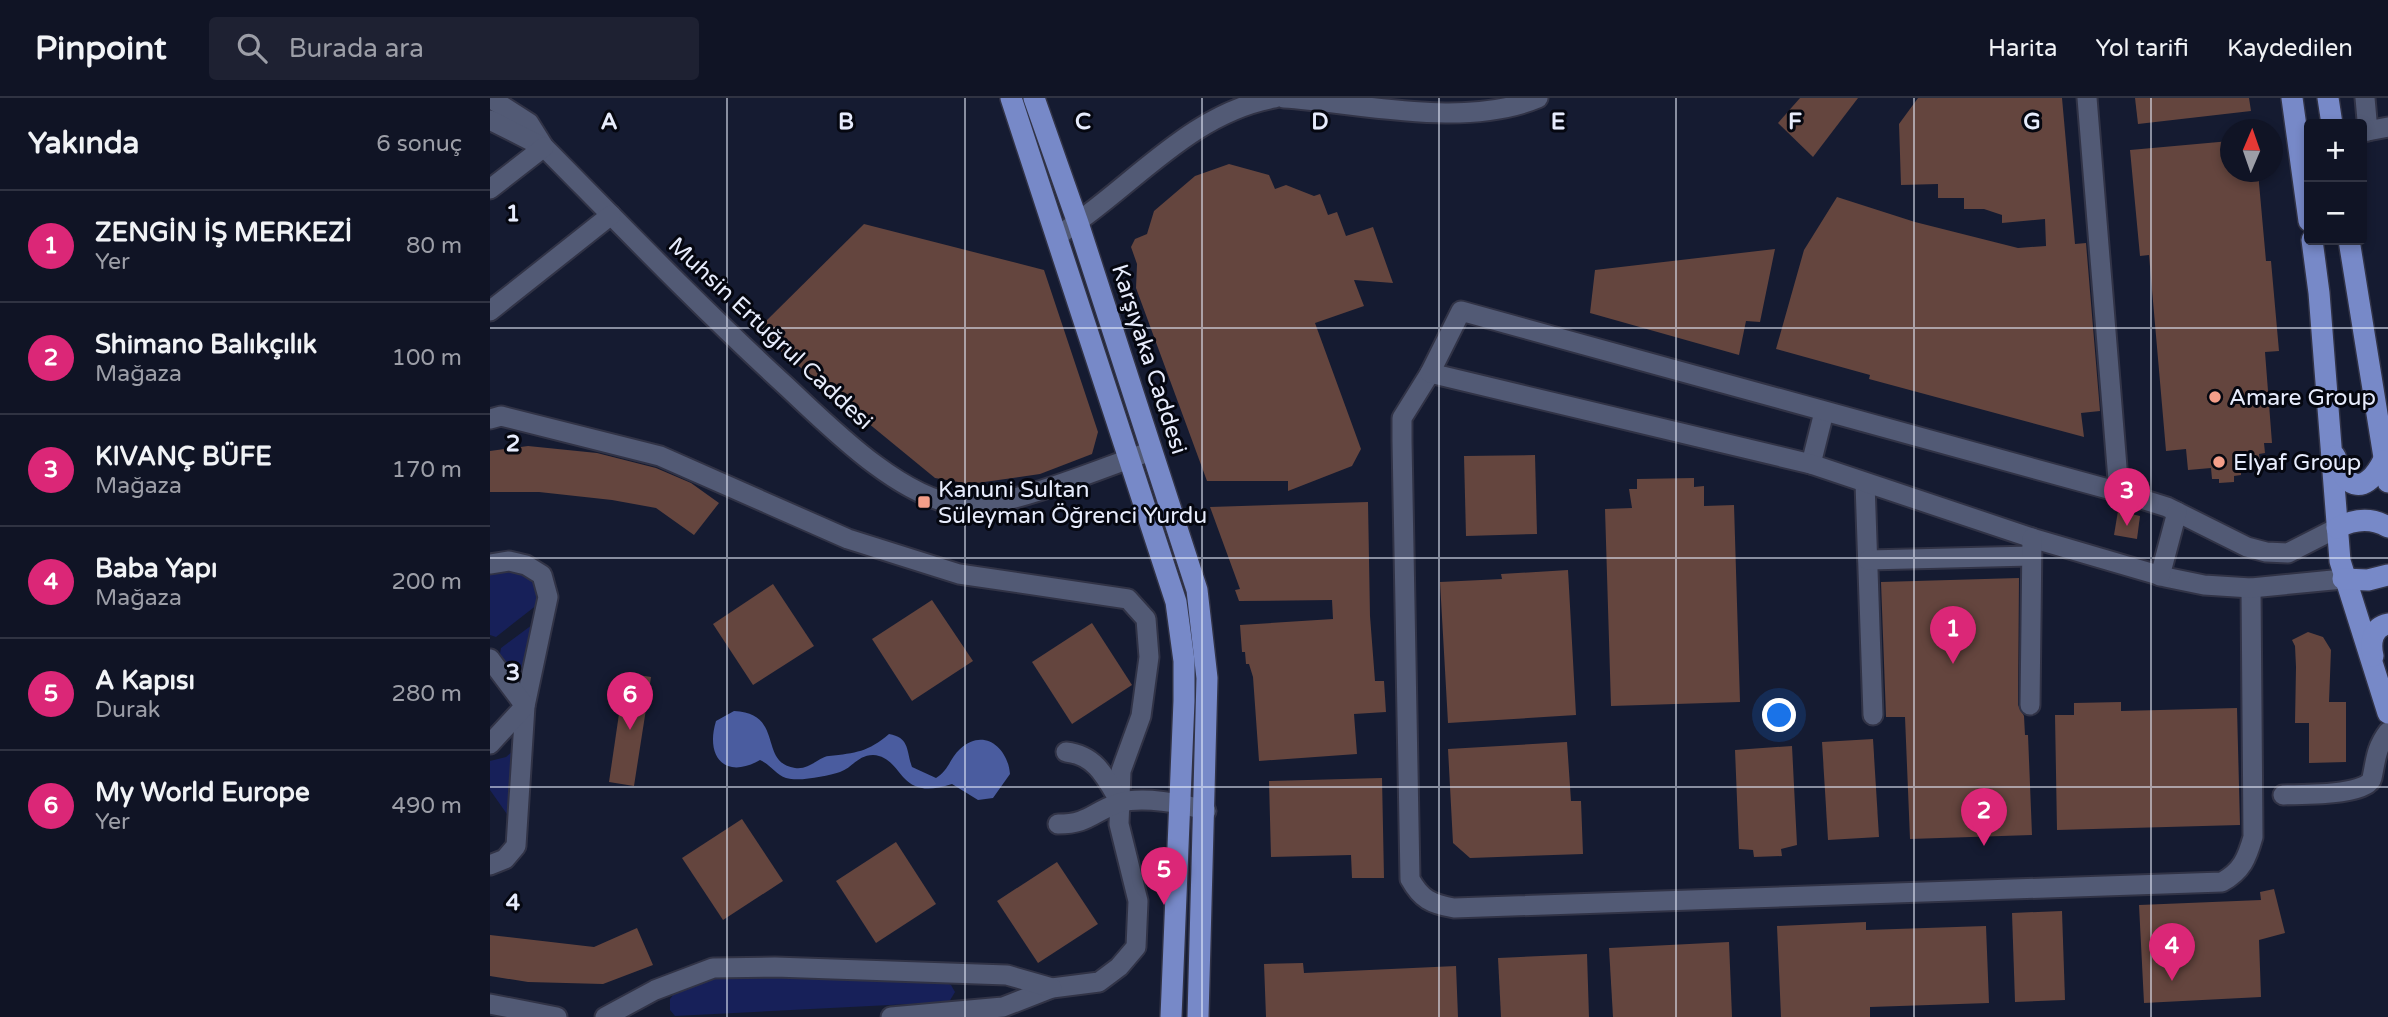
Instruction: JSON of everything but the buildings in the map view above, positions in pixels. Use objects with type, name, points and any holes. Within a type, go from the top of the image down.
[{"type":"main road","points":[[1011,98],[1129,458],[1181,627],[1184,688],[1171,1017]]},
{"type":"main road","name":"Karşıyaka Caddesi","points":[[1034,98],[1078,223],[1197,590],[1205,637],[1207,678],[1206,811],[1198,1017]]},
{"type":"main road","points":[[2292,98],[2304,144]]},
{"type":"main road","points":[[2328,98],[2331,119]]},
{"type":"main road","points":[[2312,245],[2343,579],[2378,676]]},
{"type":"main road","points":[[2350,245],[2388,482]]},
{"type":"main road","points":[[2332,444],[2338,465],[2349,483],[2367,483],[2375,476],[2383,461]]},
{"type":"main road","points":[[2337,528],[2351,520],[2366,520],[2388,527]]},
{"type":"main road","points":[[2343,579],[2368,580],[2388,575]]},
{"type":"main road","points":[[2388,624],[2375,631],[2371,641],[2388,713]]},
{"type":"street","points":[[1056,236],[1078,223],[1200,128],[1248,103],[1275,98]]},
{"type":"street","points":[[1284,98],[1402,110],[1457,111],[1490,110],[1523,104],[1538,98]]},
{"type":"street","points":[[2087,98],[2119,492]]},
{"type":"street","points":[[2365,98],[2365,119]]},
{"type":"street","name":"Muhsin Ertuğrul Caddesi","points":[[490,99],[529,123],[544,148],[729,334],[833,430],[899,480],[939,500],[960,505],[983,504],[1026,494],[1152,451]]},
{"type":"street","name":"Muhsin Ertuğrul Caddesi","points":[[490,120],[544,148]]},
{"type":"street","points":[[2367,132],[2388,127]]},
{"type":"street","points":[[490,189],[544,148]]},
{"type":"street","points":[[490,311],[611,215]]},
{"type":"street","points":[[2250,588],[2253,837],[2248,855],[2237,873],[2222,881],[1468,907],[1433,905],[1419,895],[1410,879],[1402,418],[1430,373],[1461,310],[2119,492],[2177,513],[2247,547],[2266,552],[2288,553],[2337,528]]},
{"type":"street","points":[[1430,373],[1811,464],[2032,547],[2160,576],[2204,585],[2250,588],[2343,579]]},
{"type":"street","points":[[1811,464],[1824,412]]},
{"type":"street","points":[[490,419],[500,416],[660,456],[848,539],[959,574],[1128,599],[1146,619],[1149,657],[1141,716],[1121,771],[1119,824],[1138,901],[1136,947],[1119,967],[1099,982],[1052,988],[1003,1007],[891,1017]]},
{"type":"street","points":[[1866,483],[1873,715]]},
{"type":"street","points":[[2160,576],[2177,513]]},
{"type":"street","points":[[1868,560],[2032,547]]},
{"type":"street","points":[[2030,705],[2032,547]]},
{"type":"street","points":[[490,564],[509,561],[526,565],[542,575],[548,597],[525,706],[516,846],[505,859],[490,865]]},
{"type":"street","points":[[490,659],[525,706]]},
{"type":"street","points":[[490,744],[525,706]]},
{"type":"street","points":[[2283,795],[2344,792],[2365,786],[2371,780],[2374,754],[2388,732]]},
{"type":"street","points":[[1066,752],[1081,754],[1100,767],[1120,802]]},
{"type":"street","points":[[1058,824],[1079,824],[1120,802],[1181,802],[1206,811]]},
{"type":"street","points":[[605,1017],[656,990],[713,968],[1007,975],[1052,988]]},
{"type":"street","points":[[490,1004],[557,1017]]},
{"type":"shaded area","points":[[513,569],[533,581],[542,601],[496,637],[490,635],[490,573]]},
{"type":"shaded area","points":[[536,622],[522,685],[520,679],[499,659],[501,648]]},
{"type":"shaded area","points":[[514,750],[509,817],[490,790],[490,761],[506,757]]},
{"type":"shaded area","points":[[745,974],[944,982],[951,985],[955,992],[949,1002],[675,1016],[670,1010],[670,999],[673,995],[715,978]]},
{"type":"water","points":[[734,711],[750,714],[760,720],[777,757],[784,764],[795,768],[805,767],[825,757],[861,751],[875,745],[889,734],[901,738],[904,742],[912,767],[936,778],[960,749],[978,740],[986,740],[1000,749],[1010,774],[993,798],[978,800],[952,784],[921,788],[911,784],[891,763],[873,755],[863,757],[840,772],[805,779],[782,777],[760,760],[748,766],[728,766],[721,762],[716,754],[713,734],[716,721]]},
{"type":"place","name":"Amare Group","points":[[2215,397]]},
{"type":"place","name":"Elyaf Group","points":[[2219,462]]},
{"type":"place","name":"Kanuni Sultan Süleyman Öğrenci Yurdu","points":[[924,502]]},
{"type":"place","name":"KIVANÇ BÜFE","points":[[2127,526]]},
{"type":"place","name":"ZENGİN İŞ MERKEZİ","points":[[1953,664]]},
{"type":"place","name":"My World Europe","points":[[630,730]]},
{"type":"place","name":"Shimano Balıkçılık","points":[[1984,846]]},
{"type":"place","name":"A Kapısı","points":[[1164,905]]},
{"type":"place","name":"Baba Yapı","points":[[2172,981]]}]
